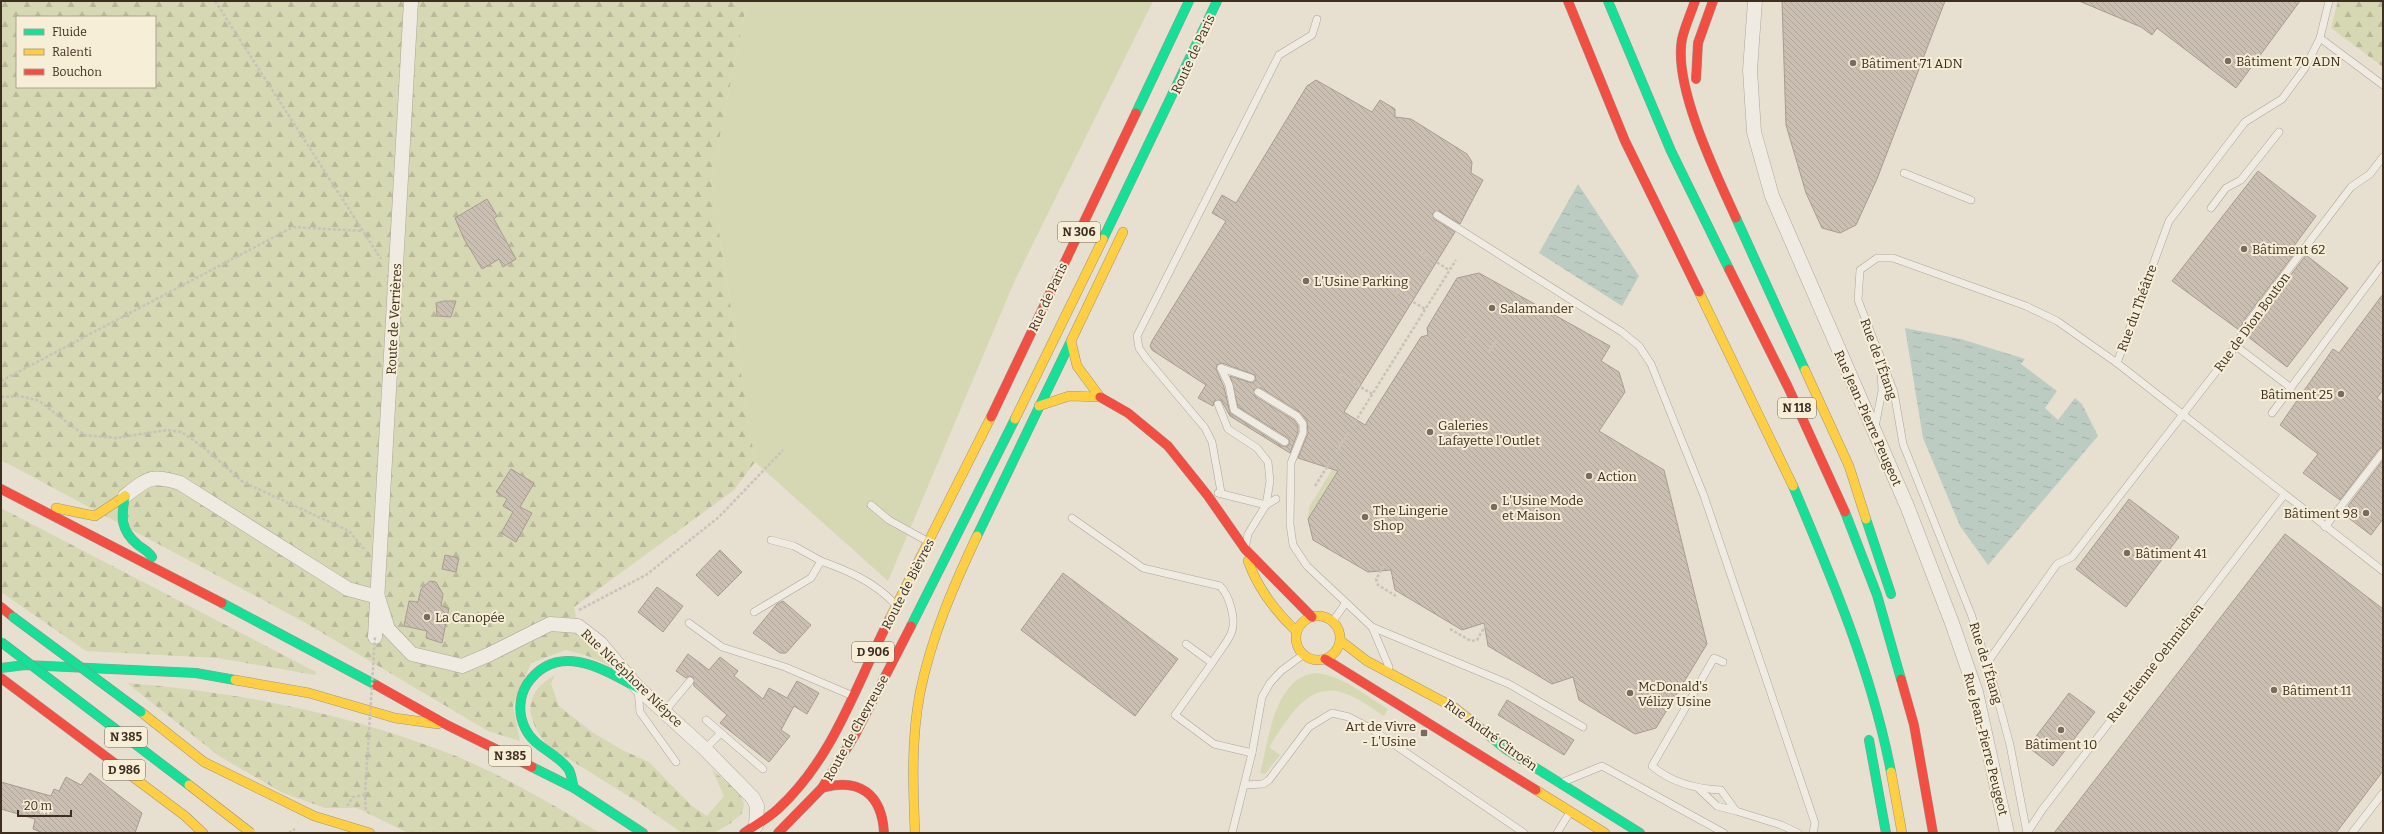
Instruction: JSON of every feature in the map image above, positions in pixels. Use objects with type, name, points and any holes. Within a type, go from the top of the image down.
[{"type":"main road","name":"Rue de Paris","points":[[969,463],[1189,1]]},
{"type":"main road","name":"Route de Paris","points":[[1168,107],[1217,1]]},
{"type":"main road","name":"N 118","points":[[1568,1],[1625,142],[1779,454],[1825,562],[1875,701],[1891,770],[1902,833]]},
{"type":"main road","name":"N 118","points":[[1608,1],[1671,151],[1788,387],[1853,531],[1877,595],[1914,724],[1933,833]]},
{"type":"main road","points":[[1695,1],[1682,39],[1684,84],[1698,126],[1723,189],[1849,466],[1894,603]]},
{"type":"main road","points":[[1698,126],[1696,76],[1698,43],[1713,1]]},
{"type":"main road","name":"Rue de Paris","points":[[984,483],[1168,107]]},
{"type":"main road","points":[[1153,157],[1168,107]]},
{"type":"main road","points":[[914,833],[916,726],[920,694],[932,645],[942,615],[961,569],[1127,222]]},
{"type":"main road","points":[[1071,341],[1077,366],[1100,397]]},
{"type":"main road","points":[[1039,406],[1062,396],[1079,394],[1100,397],[1128,413],[1168,446],[1208,496],[1245,549],[1312,617]]},
{"type":"main road","name":"Route de Bièvres","points":[[750,829],[778,810],[799,787],[836,734],[855,697],[871,656],[969,463]]},
{"type":"main road","name":"Route de Chevreuse","points":[[778,833],[822,788],[855,735],[984,483]]},
{"type":"main road","name":"N 385","points":[[1,489],[340,664],[447,725],[574,788],[643,833]]},
{"type":"main road","points":[[41,510],[59,507],[95,516],[125,496]]},
{"type":"main road","points":[[125,496],[120,521],[122,528],[130,538],[152,556],[154,568]]},
{"type":"main road","points":[[1245,549],[1251,572],[1278,611],[1297,632]]},
{"type":"main road","points":[[1825,562],[1847,651]]},
{"type":"main road","points":[[1,607],[141,712],[204,762],[260,791],[314,816],[354,831],[370,833]]},
{"type":"main road","points":[[1319,616],[1333,621],[1339,631],[1341,641],[1333,654],[1325,659],[1315,660],[1304,654],[1297,644],[1297,632],[1300,626],[1312,617],[1319,616]]},
{"type":"main road","name":"Rue André Citroën","points":[[1341,641],[1366,661],[1456,708],[1550,787],[1570,812],[1605,833]]},
{"type":"main road","name":"N 385","points":[[1,642],[251,833]]},
{"type":"main road","points":[[1903,648],[1914,724]]},
{"type":"main road","name":"Rue André Citroën","points":[[1325,659],[1550,787],[1640,833]]},
{"type":"main road","points":[[574,788],[568,769],[536,746],[526,731],[520,707],[520,698],[527,683],[541,668],[554,661],[564,660],[602,669],[638,688]]},
{"type":"main road","points":[[1,668],[32,666],[196,673],[309,693],[395,718],[447,725]]},
{"type":"main road","name":"D 986","points":[[1,678],[184,816],[203,833]]},
{"type":"main road","points":[[1867,732],[1878,782],[1886,833]]},
{"type":"main road","points":[[822,788],[843,783],[863,790],[878,805],[882,815],[884,833]]},
{"type":"street","name":"Route de Verrières","points":[[375,637],[412,1]]},
{"type":"street","name":"Rue Jean-Pierre Peugeot","points":[[1755,1],[1750,70],[1754,132],[1772,196],[1912,520],[1952,623],[1976,692],[2007,833]]},
{"type":"street","points":[[125,496],[146,480],[162,478],[180,483],[348,589],[378,597]]},
{"type":"street","name":"Rue Nicéphore Niépce","points":[[378,597],[388,629],[412,654],[462,666],[488,656],[550,624],[578,626],[600,644],[638,688],[705,749],[753,798],[757,806],[750,829]]},
{"type":"lane","name":"Rue du Théâtre","points":[[2329,1],[2320,38],[2305,68],[2282,99],[2245,122],[2169,221],[2117,363],[2383,571]]},
{"type":"lane","points":[[1221,492],[1212,442],[1205,428],[1146,358],[1139,348],[1137,336],[1279,55],[1312,35],[1317,19]]},
{"type":"lane","points":[[2320,38],[2383,85]]},
{"type":"lane","points":[[2211,208],[2226,188],[2241,180],[2279,132]]},
{"type":"lane","name":"Rue de Dion Bouton","points":[[1987,664],[2057,564],[2072,557],[2236,346],[2250,320],[2351,187],[2370,174],[2383,157]]},
{"type":"lane","points":[[1904,173],[1971,200]]},
{"type":"lane","points":[[1437,214],[1622,332],[1639,346],[1651,364],[1704,496],[1815,822],[1813,833]]},
{"type":"lane","name":"Rue de l'Étang","points":[[2027,833],[2010,745],[1987,664],[1971,614],[1903,444],[1894,392],[1881,364],[1858,300],[1860,270],[1877,258],[1893,258],[2026,306],[2057,321],[2117,363]]},
{"type":"lane","points":[[2272,413],[2383,264]]},
{"type":"lane","points":[[2236,346],[2291,388]]},
{"type":"lane","points":[[1874,431],[1882,391],[1881,364]]},
{"type":"lane","points":[[1251,378],[1221,368],[1229,385],[1234,410],[1285,442]]},
{"type":"lane","points":[[1258,392],[1297,416],[1303,424],[1303,433],[1291,463],[1290,524],[1293,545],[1307,566],[1345,604],[1372,627],[1509,684],[1584,727]]},
{"type":"lane","points":[[1218,404],[1228,429],[1257,448],[1268,462],[1270,481],[1266,505],[1248,534],[1245,549]]},
{"type":"lane","points":[[2325,527],[2383,452]]},
{"type":"lane","points":[[1208,496],[1221,492],[1266,505],[1276,499]]},
{"type":"lane","name":"Rue Etienne Oehmichen","points":[[2027,833],[2042,810],[2284,495]]},
{"type":"lane","points":[[871,505],[889,520],[929,542]]},
{"type":"lane","points":[[1072,518],[1143,568],[1220,586],[1227,592],[1230,600],[1233,630],[1212,663],[1175,715],[1214,744],[1252,753]]},
{"type":"lane","points":[[771,540],[794,546],[821,561],[856,574],[886,595],[897,606]]},
{"type":"lane","points":[[754,612],[811,578],[821,561]]},
{"type":"lane","points":[[1333,621],[1345,604]]},
{"type":"lane","points":[[689,623],[722,647],[785,667],[855,697]]},
{"type":"lane","points":[[1372,627],[1392,675]]},
{"type":"lane","points":[[1186,644],[1212,663]]},
{"type":"lane","points":[[1232,833],[1245,785],[1262,697],[1270,683],[1281,671],[1304,654]]},
{"type":"lane","points":[[1723,662],[1714,658],[1652,766],[1663,775],[1699,789],[1721,790],[1736,811]]},
{"type":"lane","points":[[665,711],[690,681]]},
{"type":"lane","points":[[638,688],[640,712],[676,762]]},
{"type":"lane","points":[[1245,785],[1263,784],[1269,780],[1308,727],[1332,713],[1349,717],[1370,728],[1524,833]]},
{"type":"lane","points":[[706,720],[763,769]]},
{"type":"lane","points":[[705,749],[721,733]]},
{"type":"lane","points":[[1550,787],[1602,766],[1724,833]]},
{"type":"lane","points":[[1699,789],[1717,806],[1781,825],[1798,833]]},
{"type":"lane","points":[[2352,833],[2383,793]]},
{"type":"lane","points":[[907,826],[914,807]]},
{"type":"lane","points":[[1557,833],[1570,812]]},
{"type":"path","points":[[215,1],[396,283]]},
{"type":"path","points":[[1,381],[293,227],[363,231]]},
{"type":"path","points":[[1416,249],[1449,270]]},
{"type":"path","points":[[1315,486],[1456,260]]},
{"type":"path","points":[[1392,289],[1425,309]]},
{"type":"path","points":[[1467,340],[1476,326]]},
{"type":"path","points":[[1489,352],[1497,339]]},
{"type":"path","points":[[1340,374],[1372,394]]},
{"type":"path","points":[[1,397],[20,396],[39,401],[84,435],[116,438],[168,430],[181,432],[202,446],[243,482],[349,531],[380,568]]},
{"type":"path","points":[[577,611],[646,575],[719,517],[783,450]]},
{"type":"path","points":[[1384,566],[1376,579],[1378,585],[1396,596]]},
{"type":"path","points":[[1450,629],[1471,641],[1477,640],[1485,626]]},
{"type":"path","points":[[366,818],[365,795],[375,637]]},
{"type":"path","points":[[344,809],[353,797],[365,795]]},
{"type":"green space","points":[[1,1],[747,1],[711,180],[755,462],[734,490],[574,607],[579,632],[613,667],[585,655],[566,650],[531,663],[513,706],[520,741],[488,731],[304,622],[1,460]]},
{"type":"green space","points":[[747,1],[1153,1],[1015,280],[888,581],[755,462],[711,180]]},
{"type":"green space","points":[[2338,1],[2383,1],[2383,67],[2331,28]]},
{"type":"green space","points":[[1352,438],[1339,469],[1308,519],[1309,507]]},
{"type":"green space","points":[[1,508],[316,672],[315,675],[218,658],[86,651],[1,592]]},
{"type":"green space","points":[[1316,673],[1345,682],[1388,709],[1384,716],[1349,695],[1330,691],[1319,693],[1308,698],[1290,716],[1269,747],[1280,755],[1265,774],[1260,773],[1271,728],[1282,698],[1291,686],[1302,677]]},
{"type":"green space","points":[[555,675],[551,684],[559,706],[592,732],[622,750],[649,762],[692,806],[707,816],[724,796],[712,770],[733,787],[742,798],[744,805],[742,813],[731,823],[714,833],[682,833],[638,802],[548,746],[540,736],[535,726],[531,716],[530,707],[532,698],[537,690],[544,682]]},
{"type":"green space","points":[[127,683],[211,692],[253,699],[294,707],[376,728],[416,741],[475,764],[530,792],[600,833],[408,833],[357,808],[325,808],[283,793],[219,756]]},
{"type":"water","points":[[1578,184],[1639,276],[1622,306],[1539,253]]},
{"type":"water","points":[[1905,328],[1961,339],[2025,359],[2021,364],[2057,391],[2045,408],[2058,420],[2075,398],[2082,404],[2098,436],[1988,565],[1960,526],[1923,438]]},
{"type":"building","name":"Bâtiment 71 ADN","points":[[1782,1],[1945,1],[1877,179],[1856,225],[1840,233],[1822,228],[1806,193],[1786,125]]},
{"type":"building","name":"Bâtiment 70 ADN","points":[[2079,1],[2300,1],[2236,88],[2157,28],[2152,35],[2141,27]]},
{"type":"building","name":"L'Usine Mode et Maison","points":[[1316,80],[1372,112],[1380,100],[1395,109],[1395,117],[1411,119],[1467,154],[1472,162],[1471,173],[1483,180],[1460,224],[1439,211],[1433,213],[1434,219],[1455,232],[1344,412],[1365,425],[1421,337],[1428,335],[1427,328],[1457,278],[1479,273],[1610,346],[1601,361],[1619,372],[1625,392],[1599,431],[1664,470],[1707,644],[1656,728],[1635,734],[1579,700],[1573,677],[1552,684],[1488,646],[1484,623],[1462,630],[1395,590],[1391,570],[1368,572],[1313,540],[1308,519],[1338,471],[1298,458],[1308,433],[1307,421],[1301,413],[1261,388],[1254,390],[1255,396],[1294,420],[1298,426],[1298,432],[1290,453],[1230,416],[1221,400],[1214,401],[1213,406],[1198,398],[1206,385],[1152,350],[1150,346],[1152,341],[1226,221],[1212,213],[1222,195],[1236,203],[1307,86]],"holes":[[[1222,363],[1255,375],[1256,380],[1252,383],[1230,376],[1238,407],[1288,438],[1290,442],[1288,446],[1282,446],[1230,413],[1224,387],[1216,369],[1217,365]]]},
{"type":"building","name":"Bâtiment 62","points":[[2258,171],[2316,216],[2294,246],[2298,249],[2246,317],[2239,330],[2172,281]]},
{"type":"building","points":[[487,199],[497,216],[494,219],[516,259],[503,267],[499,259],[482,269],[464,239],[455,218]]},
{"type":"building","points":[[2306,255],[2348,288],[2287,367],[2247,336],[2254,323]]},
{"type":"building","name":"Bâtiment 25","points":[[2383,294],[2383,390],[2377,398],[2383,403],[2383,447],[2379,449],[2340,500],[2303,473],[2318,454],[2280,425],[2333,349],[2339,353]]},
{"type":"building","points":[[456,301],[451,317],[437,316],[436,303]]},
{"type":"building","points":[[2383,460],[2383,519],[2371,535],[2346,516],[2351,509],[2348,506]]},
{"type":"building","points":[[511,469],[534,483],[520,507],[532,513],[516,542],[501,533],[513,512],[503,506],[507,499],[496,492]]},
{"type":"building","name":"Bâtiment 41","points":[[2129,499],[2179,537],[2126,607],[2076,569]]},
{"type":"building","name":"Bâtiment 11","points":[[2285,534],[2383,609],[2383,771],[2336,833],[2054,833]]},
{"type":"building","points":[[720,550],[742,572],[718,596],[696,575]]},
{"type":"building","points":[[445,555],[459,558],[456,572],[442,569]]},
{"type":"building","points":[[1063,573],[1178,659],[1135,716],[1021,630]]},
{"type":"building","name":"La Canopée","points":[[430,581],[436,582],[443,594],[441,606],[449,608],[442,643],[426,638],[427,631],[404,626],[409,601],[418,602],[421,589]]},
{"type":"building","points":[[657,587],[683,606],[663,632],[638,612]]},
{"type":"building","points":[[783,601],[811,625],[786,653],[780,653],[753,633],[777,604]]},
{"type":"building","points":[[688,654],[709,670],[720,657],[738,671],[734,676],[763,699],[769,688],[787,698],[797,681],[819,693],[807,714],[794,706],[781,730],[790,736],[769,762],[720,723],[727,715],[694,686],[693,677],[689,676],[686,678],[676,671]]},
{"type":"building","name":"Bâtiment 10","points":[[2069,693],[2095,712],[2053,766],[2028,747]]},
{"type":"building","points":[[1507,700],[1574,740],[1564,755],[1498,715]]},
{"type":"building","points":[[90,773],[142,813],[135,833],[43,833],[33,829],[35,819],[1,809],[1,782],[51,796],[54,789],[59,791],[66,777],[81,785]]},
{"type":"traffic: fast","points":[[1136,113],[1189,1]]},
{"type":"traffic: fast","points":[[1103,239],[1217,1]]},
{"type":"traffic: fast","points":[[1608,1],[1671,151],[1729,269]]},
{"type":"traffic: fast","points":[[1736,218],[1805,370]]},
{"type":"traffic: fast","points":[[977,536],[1071,341]]},
{"type":"traffic: fast","points":[[911,626],[1015,419]]},
{"type":"traffic: fast","points":[[1793,486],[1850,626],[1873,698],[1891,772]]},
{"type":"traffic: fast","points":[[125,496],[123,510],[123,523],[125,528],[132,539],[152,557]]},
{"type":"traffic: fast","points":[[1845,512],[1877,595],[1901,679]]},
{"type":"traffic: fast","points":[[1866,519],[1891,594]]},
{"type":"traffic: fast","points":[[222,603],[376,685]]},
{"type":"traffic: fast","points":[[13,617],[141,712]]},
{"type":"traffic: fast","points":[[1,642],[189,785]]},
{"type":"traffic: fast","points":[[574,788],[569,770],[559,759],[534,741],[525,728],[521,717],[520,706],[522,694],[527,684],[539,671],[552,664],[566,661],[580,662],[595,667],[638,688]]},
{"type":"traffic: fast","points":[[1,668],[25,665],[196,673],[235,680]]},
{"type":"traffic: fast","points":[[1475,724],[1507,750],[1640,833]]},
{"type":"traffic: fast","points":[[1869,740],[1886,833]]},
{"type":"traffic: fast","points":[[532,767],[574,788],[643,833]]},
{"type":"traffic: slow","points":[[1100,397],[1077,366],[1071,341],[1123,232]]},
{"type":"traffic: slow","points":[[1015,419],[1103,239]]},
{"type":"traffic: slow","points":[[1699,292],[1793,486]]},
{"type":"traffic: slow","points":[[1805,370],[1849,466],[1866,519]]},
{"type":"traffic: slow","points":[[1039,406],[1069,396],[1100,397]]},
{"type":"traffic: slow","points":[[889,620],[991,417]]},
{"type":"traffic: slow","points":[[56,508],[95,516],[125,496]]},
{"type":"traffic: slow","points":[[915,833],[913,781],[914,745],[920,693],[930,652],[944,613],[977,536]]},
{"type":"traffic: slow","points":[[1248,561],[1268,600],[1297,632]]},
{"type":"traffic: slow","points":[[1318,616],[1330,620],[1336,626],[1340,638],[1336,650],[1330,656],[1318,660],[1306,656],[1300,650],[1296,638],[1300,626],[1306,620],[1318,616]]},
{"type":"traffic: slow","points":[[1341,641],[1367,661],[1455,708],[1475,724]]},
{"type":"traffic: slow","points":[[235,680],[309,693],[395,718],[438,724]]},
{"type":"traffic: slow","points":[[141,712],[204,762],[314,816],[370,833]]},
{"type":"traffic: slow","points":[[125,771],[185,816],[203,833]]},
{"type":"traffic: slow","points":[[1891,772],[1902,833]]},
{"type":"traffic: slow","points":[[189,785],[251,833]]},
{"type":"traffic: slow","points":[[1536,790],[1605,833]]},
{"type":"traffic: jam","points":[[1568,1],[1625,141],[1699,292]]},
{"type":"traffic: jam","points":[[1695,1],[1682,39],[1681,58],[1684,81],[1698,130],[1736,218]]},
{"type":"traffic: jam","points":[[1696,79],[1698,43],[1713,1]]},
{"type":"traffic: jam","points":[[991,417],[1136,113]]},
{"type":"traffic: jam","points":[[1729,269],[1788,387],[1845,512]]},
{"type":"traffic: jam","points":[[1100,397],[1128,413],[1168,446],[1208,496],[1245,549],[1312,617]]},
{"type":"traffic: jam","points":[[1,489],[222,603]]},
{"type":"traffic: jam","points":[[1,607],[13,617]]},
{"type":"traffic: jam","points":[[744,833],[775,812],[798,788],[815,766],[842,719],[889,620]]},
{"type":"traffic: jam","points":[[778,833],[822,788],[855,735],[911,626]]},
{"type":"traffic: jam","points":[[1325,659],[1536,790]]},
{"type":"traffic: jam","points":[[1,678],[125,771]]},
{"type":"traffic: jam","points":[[1901,679],[1914,725],[1933,833]]},
{"type":"traffic: jam","points":[[376,685],[447,725],[532,767]]},
{"type":"traffic: jam","points":[[822,788],[835,785],[847,785],[857,787],[866,792],[879,808],[884,833]]},
{"type":"place","name":"Bâtiment 70 ADN","points":[[2228,61]]},
{"type":"place","name":"Bâtiment 71 ADN","points":[[1853,63]]},
{"type":"place","name":"Bâtiment 62","points":[[2244,249]]},
{"type":"place","name":"L'Usine Parking","points":[[1306,281]]},
{"type":"place","name":"Salamander","points":[[1492,308]]},
{"type":"place","name":"Bâtiment 25","points":[[2341,394]]},
{"type":"place","name":"Galeries Lafayette l'Outlet","points":[[1430,432]]},
{"type":"place","name":"Action","points":[[1589,476]]},
{"type":"place","name":"L'Usine Mode et Maison","points":[[1494,507]]},
{"type":"place","name":"Bâtiment 98","points":[[2366,513]]},
{"type":"place","name":"The Lingerie Shop","points":[[1365,517]]},
{"type":"place","name":"Bâtiment 41","points":[[2127,553]]},
{"type":"place","name":"La Canopée","points":[[427,617]]},
{"type":"place","name":"Bâtiment 11","points":[[2274,690]]},
{"type":"place","name":"McDonald's Vélizy Usine","points":[[1630,693]]},
{"type":"place","name":"Bâtiment 10","points":[[2061,730]]},
{"type":"place","name":"Art de Vivre - L'Usine","points":[[1424,733]]}]
